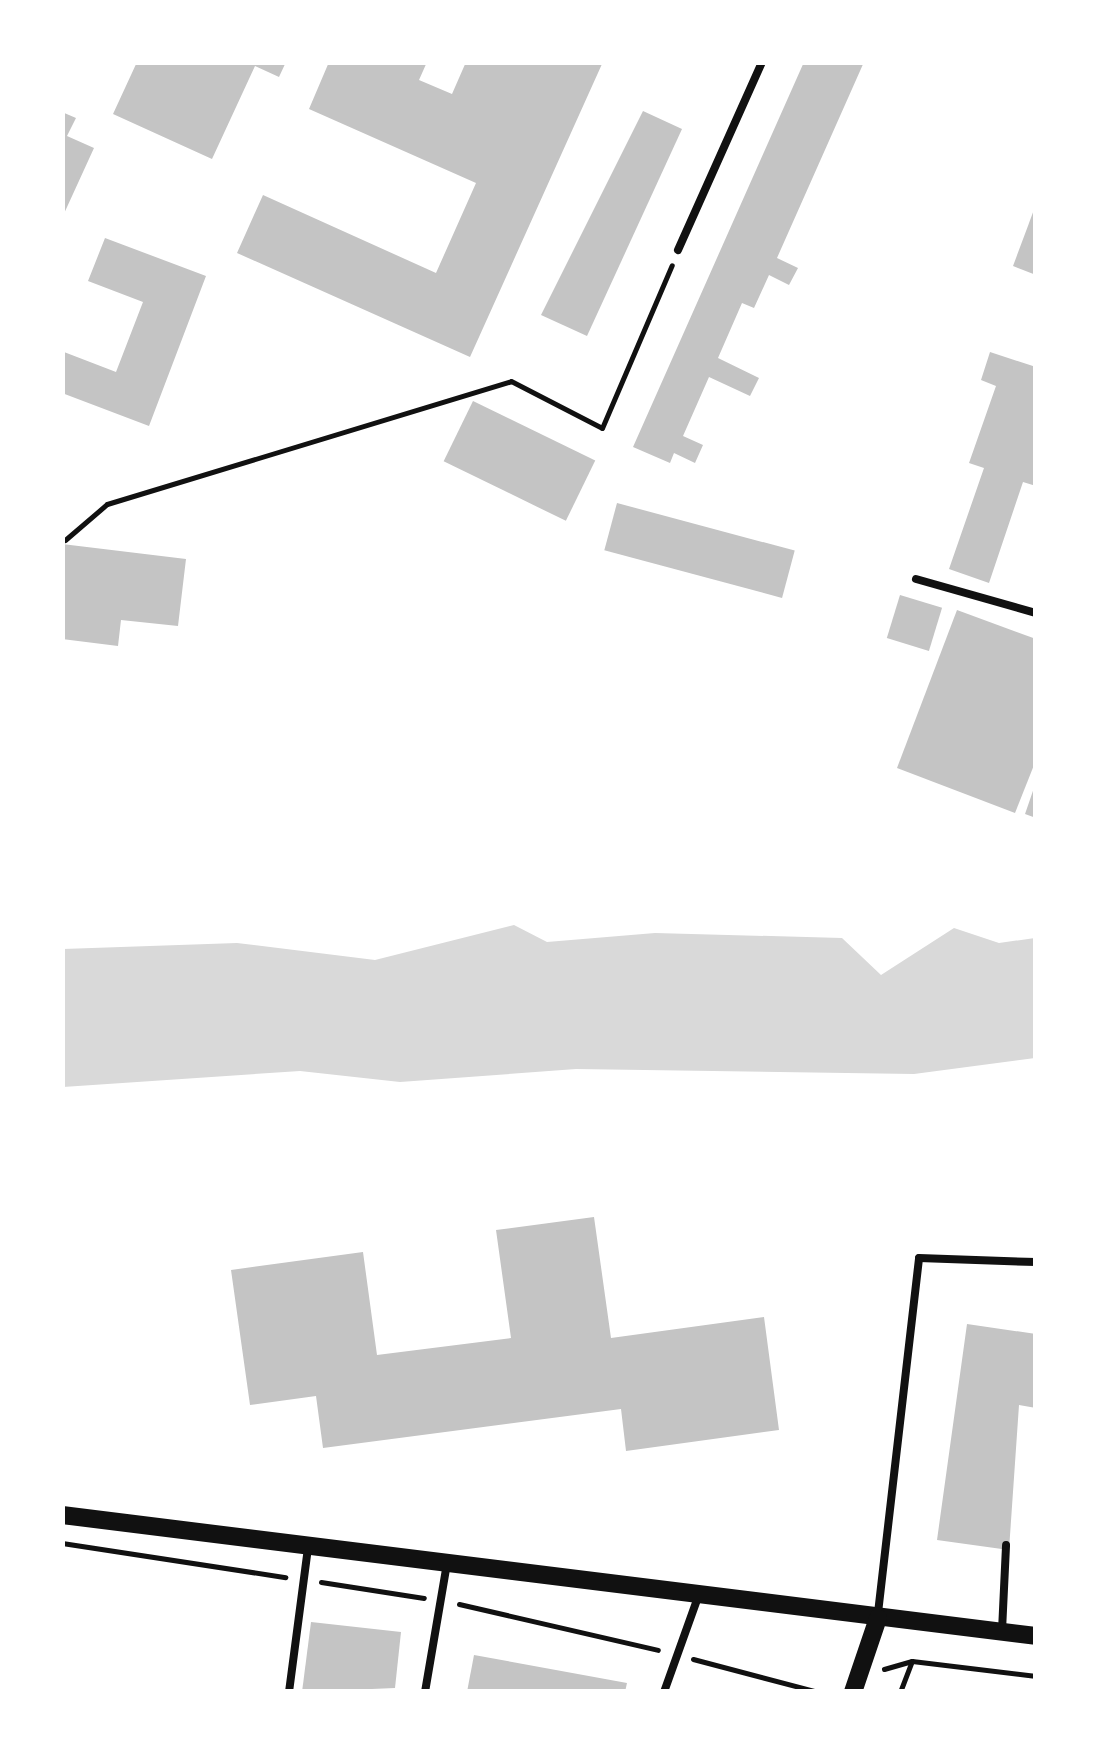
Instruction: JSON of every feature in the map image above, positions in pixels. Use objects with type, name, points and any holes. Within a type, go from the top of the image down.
[{"type":"street","points":[[62,1515],[1036,1636]]},
{"type":"street","points":[[853,1692],[878,1618]]},
{"type":"lane","points":[[678,250],[762,62]]},
{"type":"lane","points":[[916,578],[1036,613]]},
{"type":"lane","points":[[878,1618],[919,1258],[1036,1262]]},
{"type":"lane","points":[[289,1692],[308,1545]]},
{"type":"lane","points":[[1002,1632],[1006,1545]]},
{"type":"lane","points":[[425,1692],[447,1562]]},
{"type":"lane","points":[[664,1692],[699,1593]]},
{"type":"path","points":[[65,540],[107,504],[510,381],[602,428],[678,250]]},
{"type":"path","points":[[900,1692],[912,1661],[1036,1676]]},
{"type":"shaded area","points":[[514,925],[547,942],[655,933],[842,938],[881,975],[954,928],[999,943],[1035,938],[1035,1058],[914,1074],[576,1069],[400,1082],[300,1071],[63,1087],[63,949],[237,943],[375,960]]},
{"type":"building","points":[[137,62],[286,62],[279,77],[255,66],[212,159],[113,114]]},
{"type":"building","points":[[329,62],[427,62],[419,80],[452,94],[466,62],[602,64],[470,357],[237,253],[263,195],[436,273],[476,183],[309,109]]},
{"type":"building","points":[[804,62],[864,62],[777,258],[798,268],[789,285],[769,275],[754,308],[742,303],[718,358],[759,378],[750,396],[709,377],[683,436],[703,445],[695,463],[674,453],[670,463],[633,447]]},
{"type":"building","points":[[643,111],[682,129],[587,336],[541,315]]},
{"type":"building","points":[[62,112],[76,118],[67,136],[94,148],[62,218]]},
{"type":"building","points":[[1036,207],[1036,275],[1013,266]]},
{"type":"building","points":[[105,238],[206,276],[149,426],[62,393],[64,352],[116,372],[143,302],[88,281]]},
{"type":"building","points":[[990,352],[1036,367],[1036,486],[1023,482],[989,583],[949,569],[984,468],[969,463],[996,386],[981,380]]},
{"type":"building","points":[[473,401],[595,461],[566,521],[444,461]]},
{"type":"building","points":[[617,503],[795,551],[782,598],[604,550]]},
{"type":"building","points":[[62,544],[186,559],[178,626],[121,620],[118,646],[62,639]]},
{"type":"building","points":[[900,595],[942,608],[929,651],[887,638]]},
{"type":"building","points":[[957,610],[1036,639],[1036,760],[1015,813],[897,768]]},
{"type":"building","points":[[1036,785],[1036,818],[1025,814]]},
{"type":"building","points":[[594,1217],[611,1338],[764,1317],[779,1430],[626,1451],[621,1409],[323,1448],[316,1396],[250,1405],[231,1270],[363,1252],[377,1355],[511,1338],[496,1230]]},
{"type":"building","points":[[967,1324],[1036,1334],[1036,1408],[1019,1405],[1009,1550],[937,1540]]},
{"type":"building","points":[[311,1622],[401,1632],[395,1688],[302,1692]]},
{"type":"building","points":[[474,1655],[627,1683],[625,1692],[467,1692]]}]
